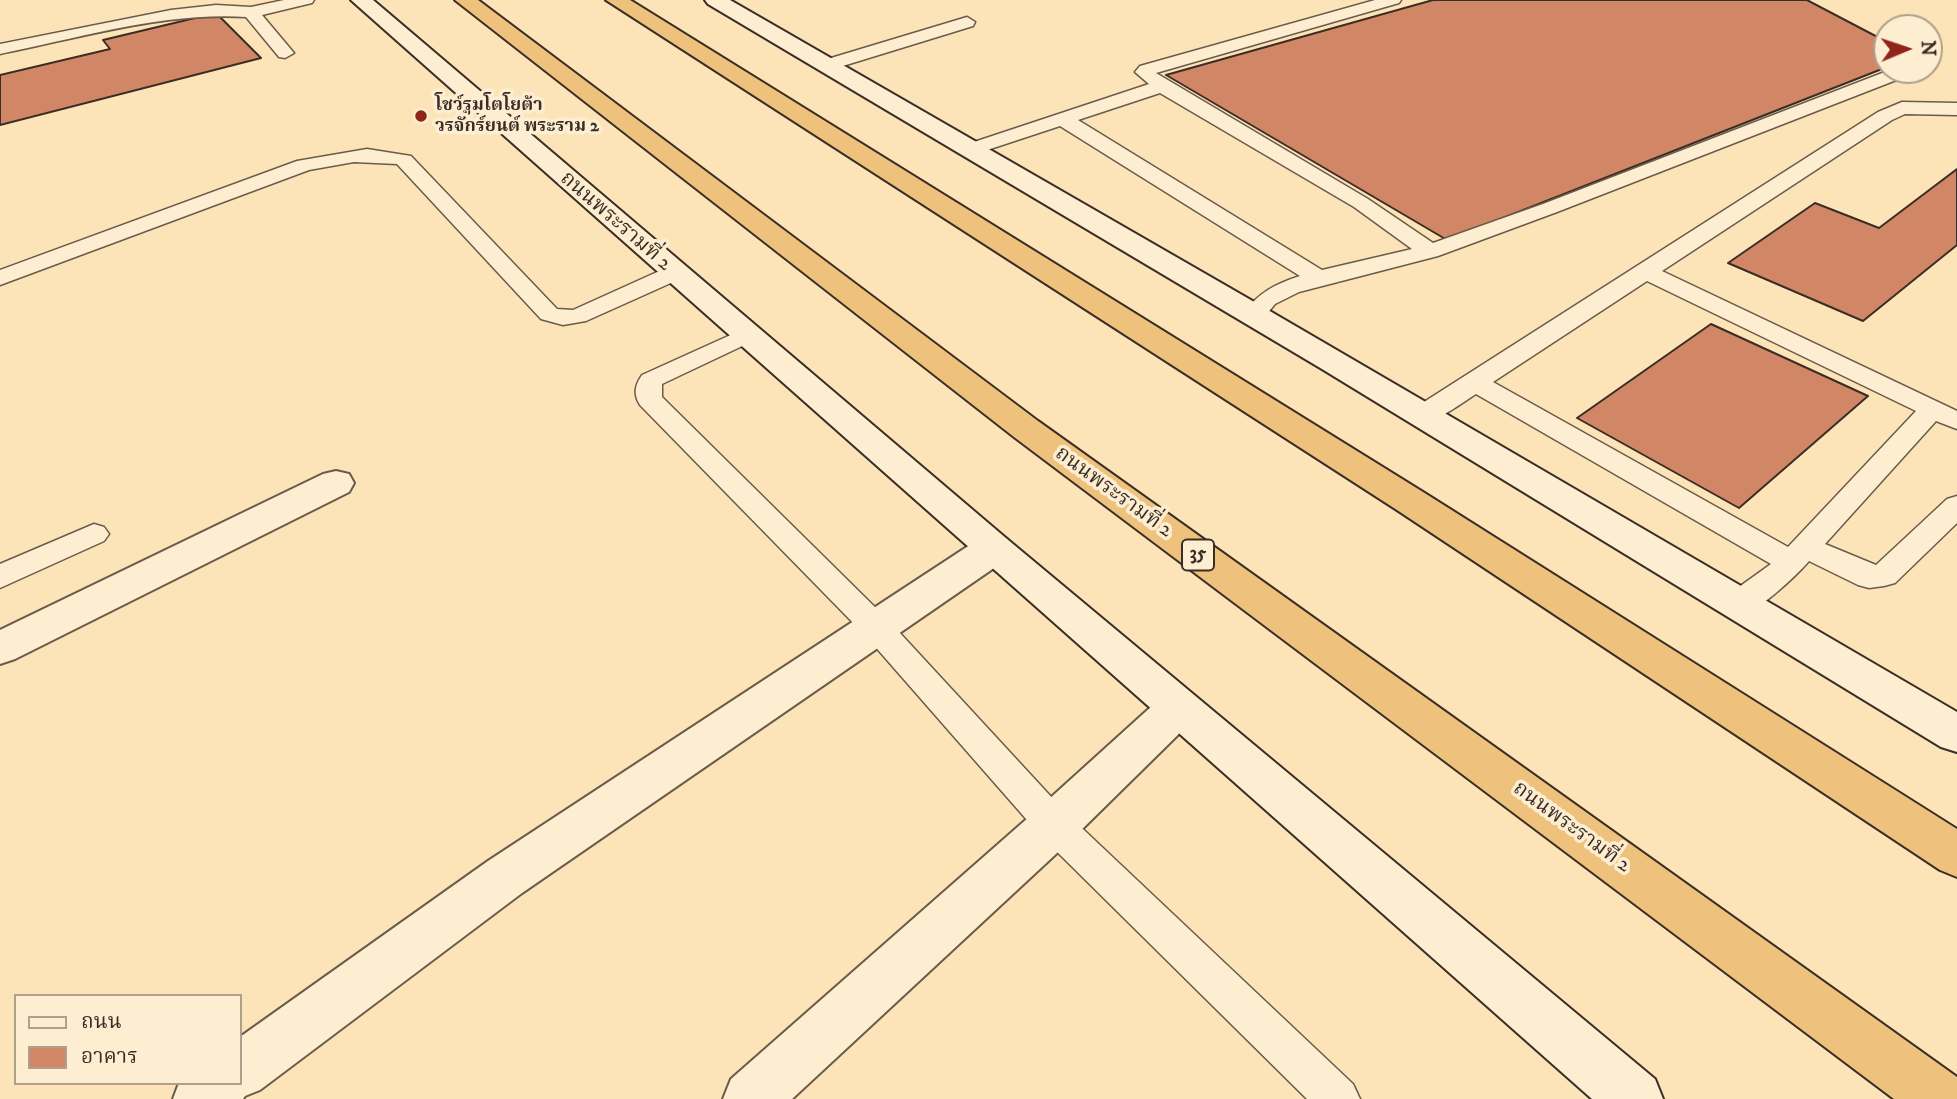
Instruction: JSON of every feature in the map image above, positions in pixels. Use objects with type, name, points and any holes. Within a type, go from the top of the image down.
[{"type":"highway","name":"ถนนพระรามที่ 2","points":[[465,0],[1026,429],[1940,1099]]},
{"type":"highway","points":[[616,0],[1410,501],[1957,855]]},
{"type":"main road","name":"ถนนพระรามที่ 2","points":[[361,0],[993,549],[1634,1099]]},
{"type":"main road","points":[[715,0],[1254,315],[1736,605],[1957,734]]},
{"type":"main road","points":[[0,648],[336,483]]},
{"type":"main road","points":[[242,1069],[505,877],[993,549]]},
{"type":"main road","points":[[751,1099],[1054,825],[1178,708]]},
{"type":"main road","points":[[201,1099],[219,1085]]},
{"type":"lane","points":[[0,49],[171,15],[216,10],[251,12],[306,0]]},
{"type":"lane","points":[[1393,0],[1144,72],[1146,77],[1361,203],[1430,251]]},
{"type":"lane","points":[[251,12],[285,53]]},
{"type":"lane","points":[[827,65],[967,22]]},
{"type":"lane","points":[[1254,315],[1263,300],[1282,289],[1430,251],[1550,208],[1873,83]]},
{"type":"lane","points":[[972,149],[1162,86]]},
{"type":"lane","points":[[1422,415],[1476,383],[1885,116],[1902,108],[1957,109]]},
{"type":"lane","points":[[1064,120],[1319,278]]},
{"type":"lane","points":[[0,278],[304,165],[331,159],[385,154],[404,160],[549,314],[563,318],[578,316],[674,273]]},
{"type":"lane","points":[[1646,272],[1945,416],[1797,554],[1779,575],[1736,605]]},
{"type":"lane","points":[[746,335],[651,380],[649,398],[876,627],[1054,825],[1338,1099]]},
{"type":"lane","points":[[1476,383],[1797,554],[1869,577],[1884,575],[1957,506]]},
{"type":"lane","points":[[0,577],[93,534]]},
{"type":"building","points":[[1433,0],[1807,0],[1873,35],[1873,73],[1447,240],[1166,75]]},
{"type":"building","points":[[216,13],[261,58],[0,125],[0,75],[110,49],[103,40]]},
{"type":"building","points":[[1957,169],[1957,245],[1863,321],[1728,263],[1815,203],[1879,228]]},
{"type":"building","points":[[1711,324],[1868,396],[1739,508],[1577,418]]},
{"type":"place","name":"โชว์รูมโตโยต้า วรจักร์ยนต์ พระราม 2","points":[[421,116]]}]
